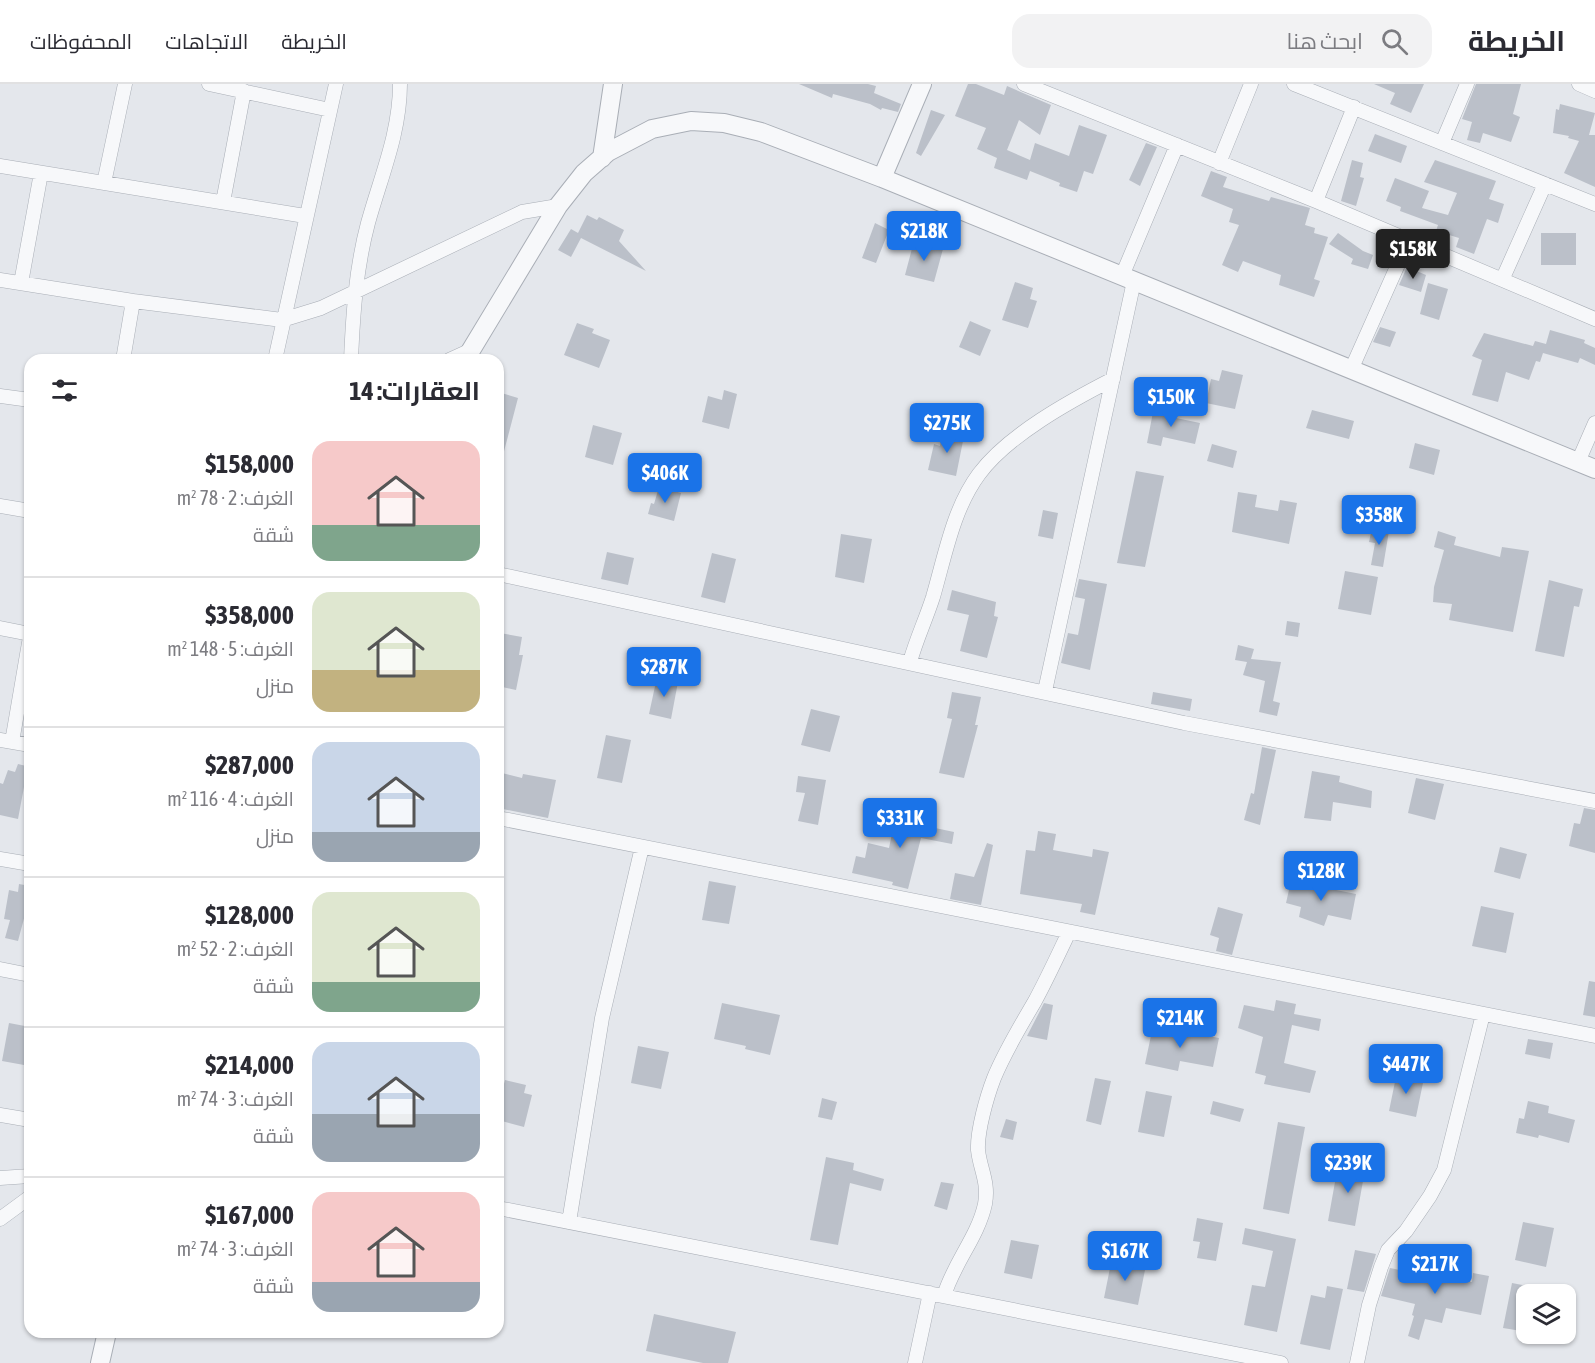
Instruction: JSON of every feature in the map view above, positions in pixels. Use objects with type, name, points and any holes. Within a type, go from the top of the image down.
[{"type":"street","points":[[104,183],[125,84]]},
{"type":"street","points":[[209,84],[330,110]]},
{"type":"street","points":[[276,354],[336,84]]},
{"type":"street","points":[[351,354],[354,292],[368,224],[395,134],[400,84]]},
{"type":"street","points":[[602,158],[613,84]]},
{"type":"street","points":[[882,178],[922,84]]},
{"type":"street","points":[[1024,84],[1316,201],[1408,242],[1503,278],[1595,319]]},
{"type":"street","points":[[1219,163],[1251,84]]},
{"type":"street","points":[[1294,84],[1595,204]]},
{"type":"street","points":[[1442,143],[1467,84]]},
{"type":"street","points":[[1579,84],[1595,91]]},
{"type":"street","points":[[223,202],[244,91]]},
{"type":"street","points":[[1316,201],[1354,107]]},
{"type":"street","points":[[469,354],[558,206],[584,173],[602,158],[652,129],[691,121],[761,132],[882,178],[1586,466],[1595,423]]},
{"type":"street","points":[[1045,692],[1113,379],[1128,278],[1177,146]]},
{"type":"street","points":[[0,166],[305,216]]},
{"type":"street","points":[[21,283],[41,173]]},
{"type":"street","points":[[1503,278],[1545,183]]},
{"type":"street","points":[[0,280],[133,301],[282,320],[321,308],[513,215],[558,206]]},
{"type":"street","points":[[1351,370],[1408,242]]},
{"type":"street","points":[[124,354],[133,301]]},
{"type":"street","points":[[910,662],[918,634],[932,601],[953,525],[978,475],[1010,442],[1089,391],[1113,379]]},
{"type":"street","points":[[0,396],[24,399]]},
{"type":"street","points":[[0,506],[24,510]]},
{"type":"street","points":[[504,575],[1184,723],[1595,801]]},
{"type":"street","points":[[0,628],[24,634]]},
{"type":"street","points":[[24,662],[6,741],[24,744]]},
{"type":"street","points":[[504,819],[1595,1036]]},
{"type":"street","points":[[569,1222],[602,1018],[642,847]]},
{"type":"street","points":[[0,859],[24,863]]},
{"type":"street","points":[[944,1296],[949,1279],[974,1232],[984,1204],[986,1180],[978,1150],[983,1118],[993,1080],[1069,932]]},
{"type":"street","points":[[0,969],[24,974]]},
{"type":"street","points":[[1358,1363],[1369,1305],[1388,1250],[1406,1231],[1430,1196],[1444,1170],[1483,1014]]},
{"type":"street","points":[[0,1115],[24,1119]]},
{"type":"street","points":[[0,1178],[24,1176]]},
{"type":"street","points":[[0,1219],[24,1201]]},
{"type":"street","points":[[504,1209],[1281,1363]]},
{"type":"street","points":[[915,1363],[930,1293]]},
{"type":"street","points":[[100,1363],[106,1338]]},
{"type":"building","points":[[799,84],[868,84],[876,86],[874,93],[901,104],[898,112],[882,108],[881,110],[870,104],[833,94],[832,98]]},
{"type":"building","points":[[968,84],[976,84],[1004,95],[1007,86],[1051,105],[1040,135],[1019,120],[1007,150],[1030,160],[1035,143],[1069,156],[1079,125],[1107,135],[1093,174],[1084,171],[1077,192],[1059,186],[1060,183],[1030,171],[1027,180],[994,168],[997,158],[977,149],[986,128],[955,116]]},
{"type":"building","points":[[1374,84],[1424,84],[1411,113],[1390,104],[1395,93]]},
{"type":"building","points":[[1476,84],[1521,84],[1513,114],[1520,117],[1511,142],[1483,133],[1480,143],[1467,140],[1472,122],[1462,119]]},
{"type":"building","points":[[1560,104],[1595,113],[1589,135],[1595,135],[1595,187],[1564,173],[1579,141],[1568,138],[1569,136],[1553,133],[1556,109],[1559,110]]},
{"type":"building","points":[[931,110],[945,115],[921,156],[916,153]]},
{"type":"building","points":[[1375,134],[1407,146],[1401,163],[1368,151]]},
{"type":"building","points":[[1146,143],[1157,147],[1140,186],[1129,180]]},
{"type":"building","points":[[1352,160],[1363,163],[1360,177],[1364,178],[1356,206],[1341,201]]},
{"type":"building","points":[[1435,160],[1496,181],[1489,199],[1504,204],[1498,223],[1487,219],[1474,254],[1456,247],[1459,238],[1436,231],[1438,225],[1400,211],[1401,207],[1386,201],[1395,178],[1429,191],[1422,208],[1448,215],[1457,193],[1424,182]]},
{"type":"building","points":[[1211,171],[1227,177],[1223,187],[1269,201],[1271,197],[1310,208],[1305,225],[1315,228],[1314,233],[1328,237],[1314,279],[1320,281],[1314,297],[1279,285],[1281,275],[1243,261],[1238,272],[1222,265],[1239,225],[1229,222],[1233,209],[1201,196]]},
{"type":"building","points":[[587,215],[597,220],[599,217],[624,230],[619,241],[646,271],[581,238],[571,257],[558,250],[571,229],[578,233]]},
{"type":"building","points":[[875,223],[889,230],[876,263],[862,258]]},
{"type":"building","points":[[1338,233],[1363,251],[1373,255],[1368,269],[1351,264],[1353,259],[1329,244]]},
{"type":"building","points":[[1541,233],[1576,233],[1576,265],[1541,265]]},
{"type":"building","points":[[914,241],[943,249],[934,282],[905,275]]},
{"type":"building","points":[[1407,267],[1426,275],[1421,292],[1399,285]]},
{"type":"building","points":[[1015,282],[1033,288],[1030,299],[1037,301],[1028,328],[1002,320]]},
{"type":"building","points":[[1428,283],[1448,289],[1439,320],[1420,314]]},
{"type":"building","points":[[970,321],[991,330],[980,356],[959,347]]},
{"type":"building","points":[[577,323],[594,329],[592,333],[610,340],[599,368],[564,355]]},
{"type":"building","points":[[1380,327],[1396,332],[1390,347],[1373,342]]},
{"type":"building","points":[[1550,330],[1585,340],[1584,343],[1595,348],[1595,365],[1580,358],[1578,363],[1543,353],[1540,362],[1536,361],[1529,380],[1506,372],[1498,402],[1472,395],[1482,360],[1472,356],[1484,333],[1533,346],[1535,341],[1546,344]]},
{"type":"building","points":[[1222,370],[1243,375],[1235,409],[1206,403],[1211,379],[1219,381]]},
{"type":"building","points":[[724,390],[737,394],[729,429],[702,422],[708,396],[722,400]]},
{"type":"building","points":[[504,394],[518,398],[504,451]]},
{"type":"building","points":[[1154,407],[1177,412],[1176,418],[1200,423],[1195,444],[1163,437],[1161,446],[1147,443]]},
{"type":"building","points":[[1312,410],[1354,421],[1349,439],[1306,428]]},
{"type":"building","points":[[593,425],[622,433],[613,465],[585,457]]},
{"type":"building","points":[[943,431],[964,436],[956,476],[928,470],[934,444],[940,446]]},
{"type":"building","points":[[1415,443],[1440,450],[1434,475],[1409,468]]},
{"type":"building","points":[[1212,444],[1237,451],[1233,468],[1207,461]]},
{"type":"building","points":[[1136,471],[1164,476],[1145,567],[1117,563]]},
{"type":"building","points":[[659,487],[681,493],[674,521],[648,514]]},
{"type":"building","points":[[1238,492],[1257,495],[1255,507],[1278,511],[1280,500],[1297,503],[1289,544],[1232,532]]},
{"type":"building","points":[[1043,510],[1058,513],[1053,539],[1038,536]]},
{"type":"building","points":[[1372,528],[1389,531],[1383,567],[1371,565],[1375,543],[1369,542]]},
{"type":"building","points":[[1438,531],[1456,537],[1454,545],[1500,557],[1502,547],[1529,551],[1513,632],[1449,620],[1452,604],[1433,602],[1434,587],[1444,550],[1434,547]]},
{"type":"building","points":[[841,534],[872,539],[864,583],[835,577]]},
{"type":"building","points":[[607,552],[634,558],[628,585],[601,579]]},
{"type":"building","points":[[712,553],[736,559],[725,603],[701,597]]},
{"type":"building","points":[[1345,571],[1378,577],[1371,615],[1338,609]]},
{"type":"building","points":[[1079,579],[1107,584],[1090,670],[1061,663],[1068,633],[1078,635],[1085,599],[1075,597]]},
{"type":"building","points":[[1549,580],[1583,589],[1579,607],[1574,606],[1564,657],[1535,651]]},
{"type":"building","points":[[952,590],[996,602],[994,616],[998,617],[987,658],[960,651],[969,615],[947,610]]},
{"type":"building","points":[[1287,621],[1300,623],[1298,637],[1285,635]]},
{"type":"building","points":[[504,634],[522,637],[519,655],[523,655],[516,690],[504,687]]},
{"type":"building","points":[[1238,645],[1254,649],[1251,659],[1281,662],[1273,701],[1280,703],[1277,716],[1259,712],[1265,681],[1243,675],[1247,662],[1235,660]]},
{"type":"building","points":[[657,677],[678,682],[671,719],[649,714]]},
{"type":"building","points":[[952,692],[981,697],[975,725],[978,725],[964,778],[939,773],[952,719],[947,718]]},
{"type":"building","points":[[1153,692],[1192,699],[1190,711],[1151,704]]},
{"type":"building","points":[[811,709],[840,716],[830,752],[801,745]]},
{"type":"building","points":[[606,735],[631,740],[622,783],[597,778]]},
{"type":"building","points":[[1262,747],[1276,750],[1260,825],[1244,820],[1251,793],[1254,794]]},
{"type":"building","points":[[18,764],[24,766],[24,787],[18,819],[0,815],[0,783],[3,784],[8,770],[15,772]]},
{"type":"building","points":[[1312,771],[1340,776],[1339,782],[1372,791],[1371,808],[1333,802],[1331,821],[1304,818]]},
{"type":"building","points":[[504,774],[522,778],[523,774],[556,780],[548,818],[504,809]]},
{"type":"building","points":[[798,776],[826,780],[818,825],[798,821],[805,793],[796,792]]},
{"type":"building","points":[[1416,778],[1444,784],[1435,820],[1408,813]]},
{"type":"building","points":[[898,804],[925,810],[921,825],[954,832],[952,844],[921,838],[908,889],[892,885],[893,882],[852,873],[856,856],[865,858],[868,843],[889,848]]},
{"type":"building","points":[[1584,808],[1595,810],[1595,853],[1569,846],[1574,823],[1580,824]]},
{"type":"building","points":[[1038,831],[1056,834],[1053,850],[1092,857],[1093,849],[1109,852],[1095,915],[1080,912],[1082,904],[1020,894],[1026,850],[1035,851]]},
{"type":"building","points":[[987,843],[993,845],[981,905],[950,899],[955,873],[974,877]]},
{"type":"building","points":[[1500,847],[1527,854],[1520,879],[1494,872]]},
{"type":"building","points":[[709,881],[736,886],[729,924],[702,920]]},
{"type":"building","points":[[1291,881],[1356,894],[1351,920],[1328,915],[1324,926],[1299,917],[1301,907],[1286,903]]},
{"type":"building","points":[[19,884],[24,885],[24,918],[18,941],[5,938],[10,920],[4,919],[9,890],[18,892]]},
{"type":"building","points":[[1481,906],[1514,913],[1506,953],[1472,946]]},
{"type":"building","points":[[1218,907],[1243,914],[1232,955],[1216,951],[1219,938],[1210,935]]},
{"type":"building","points":[[1589,981],[1595,982],[1595,1017],[1583,1015]]},
{"type":"building","points":[[1276,1000],[1296,1004],[1294,1014],[1321,1019],[1319,1031],[1292,1025],[1284,1063],[1316,1071],[1310,1093],[1264,1084],[1266,1076],[1255,1073],[1263,1037],[1238,1028],[1244,1005],[1274,1011]]},
{"type":"building","points":[[722,1003],[780,1015],[770,1055],[745,1049],[746,1046],[714,1039]]},
{"type":"building","points":[[1044,1003],[1053,1005],[1047,1040],[1027,1036]]},
{"type":"building","points":[[9,1023],[24,1026],[24,1065],[2,1061]]},
{"type":"building","points":[[1153,1026],[1219,1038],[1213,1067],[1180,1061],[1178,1071],[1145,1064]]},
{"type":"building","points":[[1528,1039],[1553,1043],[1550,1059],[1525,1054]]},
{"type":"building","points":[[638,1046],[669,1052],[661,1089],[631,1083]]},
{"type":"building","points":[[1397,1072],[1424,1078],[1416,1117],[1389,1111]]},
{"type":"building","points":[[1095,1078],[1111,1081],[1101,1125],[1086,1121]]},
{"type":"building","points":[[505,1080],[526,1085],[524,1093],[532,1095],[524,1127],[504,1122]]},
{"type":"building","points":[[1146,1091],[1172,1096],[1164,1137],[1138,1132]]},
{"type":"building","points":[[822,1098],[837,1102],[832,1120],[818,1117]]},
{"type":"building","points":[[1213,1101],[1244,1109],[1240,1122],[1210,1114]]},
{"type":"building","points":[[1528,1101],[1549,1106],[1548,1113],[1575,1120],[1569,1143],[1539,1135],[1538,1138],[1516,1133],[1519,1118],[1524,1119]]},
{"type":"building","points":[[1006,1119],[1017,1122],[1013,1140],[1000,1137]]},
{"type":"building","points":[[1278,1122],[1305,1127],[1289,1214],[1263,1209]]},
{"type":"building","points":[[826,1157],[854,1163],[853,1170],[884,1179],[881,1191],[850,1183],[838,1245],[810,1240]]},
{"type":"building","points":[[1342,1162],[1362,1165],[1362,1169],[1370,1170],[1367,1182],[1363,1181],[1355,1226],[1328,1221],[1335,1182],[1338,1182]]},
{"type":"building","points":[[941,1182],[954,1184],[947,1210],[934,1206]]},
{"type":"building","points":[[1197,1218],[1223,1223],[1216,1261],[1197,1258],[1200,1242],[1193,1241]]},
{"type":"building","points":[[1523,1222],[1554,1228],[1546,1267],[1515,1260]]},
{"type":"building","points":[[1245,1228],[1296,1239],[1277,1332],[1244,1325],[1252,1285],[1265,1287],[1273,1251],[1242,1244]]},
{"type":"building","points":[[1011,1240],[1039,1245],[1032,1279],[1004,1273]]},
{"type":"building","points":[[1355,1250],[1376,1254],[1364,1292],[1347,1289]]},
{"type":"building","points":[[1112,1258],[1146,1265],[1138,1305],[1104,1298]]},
{"type":"building","points":[[1431,1267],[1449,1271],[1448,1278],[1472,1282],[1473,1273],[1489,1276],[1481,1315],[1446,1308],[1442,1323],[1425,1319],[1419,1340],[1408,1336],[1415,1304],[1381,1296],[1390,1268],[1429,1276]]},
{"type":"building","points":[[1512,1283],[1517,1284],[1516,1330],[1503,1328]]},
{"type":"building","points":[[1327,1286],[1343,1289],[1330,1350],[1300,1344],[1311,1295],[1325,1298]]},
{"type":"building","points":[[654,1314],[736,1332],[728,1363],[703,1363],[646,1351]]}]
